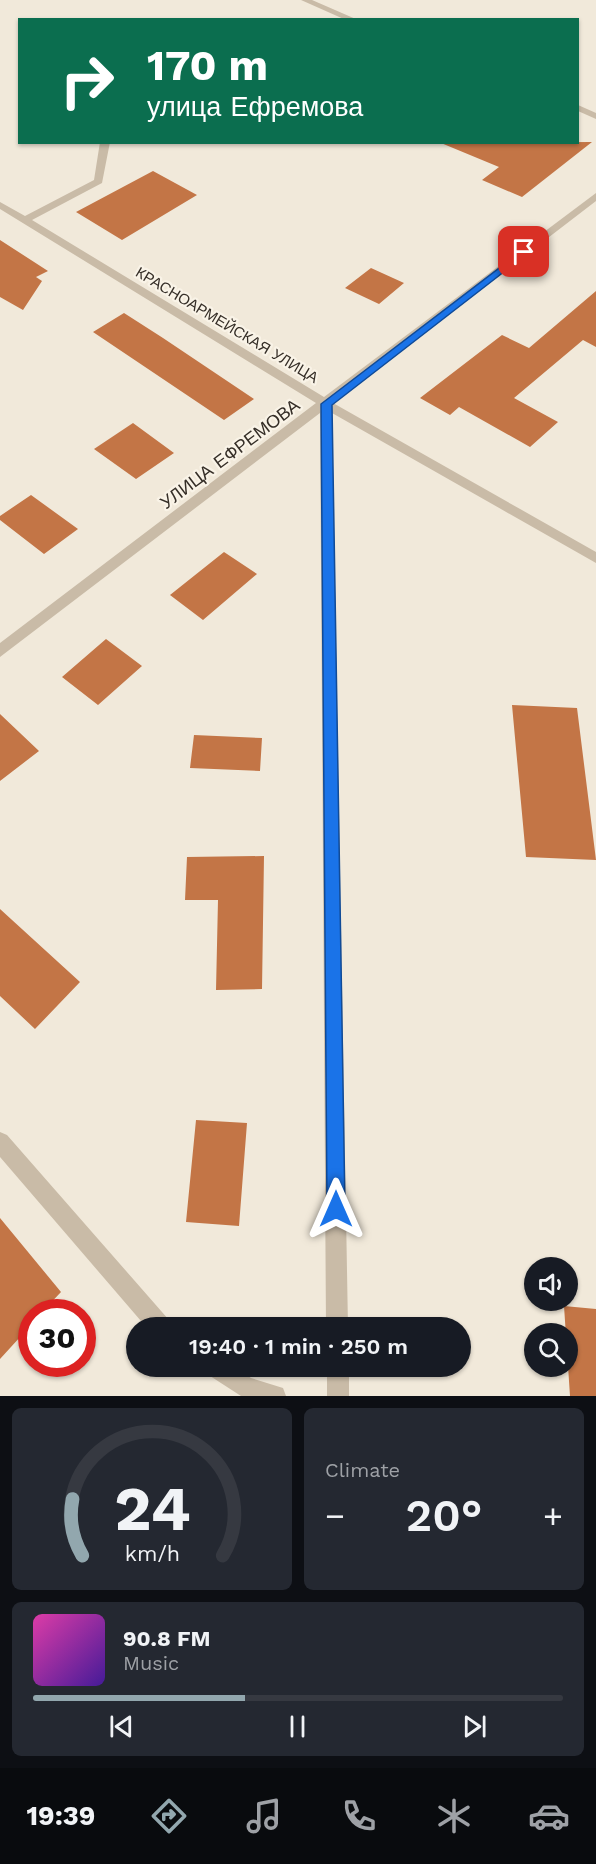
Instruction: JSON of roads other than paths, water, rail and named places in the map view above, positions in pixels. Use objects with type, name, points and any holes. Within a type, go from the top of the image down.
[{"type":"street","points":[[305,0],[350,18]]},
{"type":"street","points":[[579,108],[596,116]]},
{"type":"street","points":[[25,220],[99,181],[105,144]]},
{"type":"street","name":"УЛИЦА ЕФРЕМОВА","points":[[0,651],[596,196]]},
{"type":"street","name":"КРАСНОАРМЕЙСКАЯ УЛИЦА","points":[[0,205],[326,404],[596,558]]},
{"type":"street","points":[[326,404],[337,1317]]},
{"type":"street","points":[[0,1142],[151,1317]]},
{"type":"street","points":[[231,1377],[246,1387],[275,1396]]},
{"type":"street","points":[[338,1377],[338,1396]]}]
